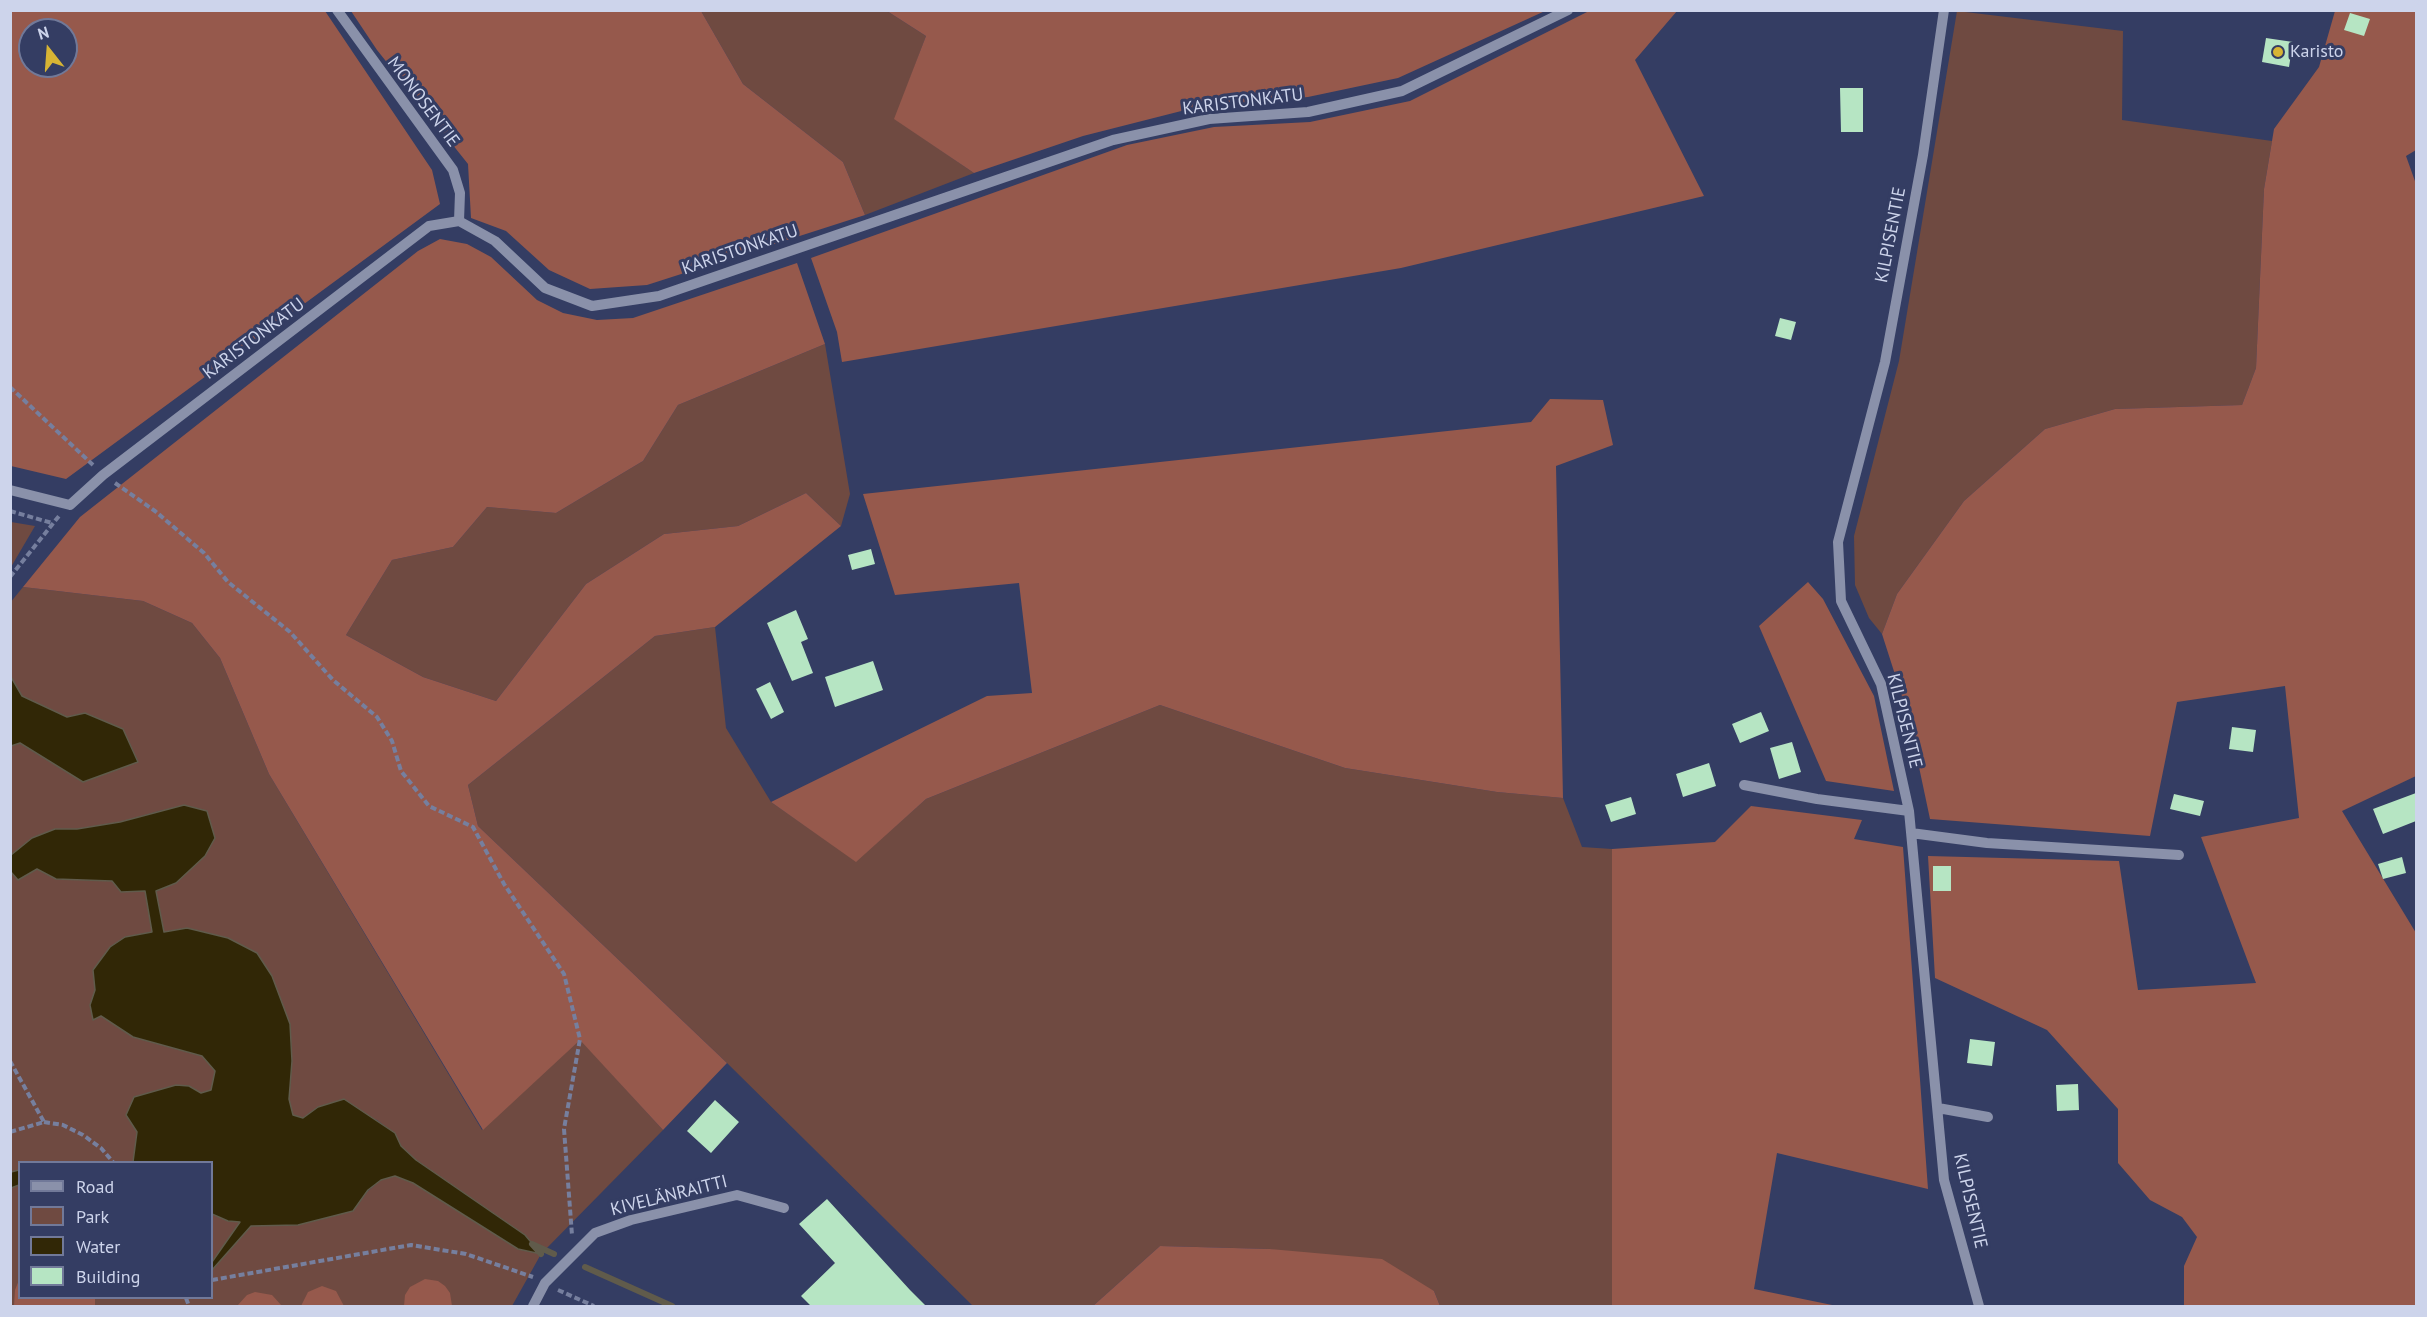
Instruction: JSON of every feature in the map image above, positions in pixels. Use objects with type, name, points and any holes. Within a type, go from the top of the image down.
[{"type":"street","name":"MONOSENTIE","points":[[337,10],[453,170],[460,193],[459,221]]},
{"type":"street","name":"KARISTONKATU","points":[[70,505],[103,475],[429,226],[459,221],[495,241],[545,288],[592,306],[659,296],[1113,140],[1209,119],[1308,112],[1402,91],[1568,10]]},
{"type":"street","name":"KILPISENTIE","points":[[1944,10],[1923,155],[1885,362],[1838,542],[1841,600],[1881,684],[1909,810],[1944,1180],[1979,1306]]},
{"type":"street","points":[[10,490],[70,505]]},
{"type":"street","points":[[1744,785],[1817,799],[1909,810]]},
{"type":"street","points":[[1911,833],[1987,843],[2179,855]]},
{"type":"street","points":[[1938,1108],[1988,1117]]},
{"type":"street","name":"KIVELÄNRAITTI","points":[[533,1306],[545,1283],[595,1233],[631,1220],[737,1195],[784,1208]]},
{"type":"path","points":[[10,387],[103,475],[155,511],[204,553],[228,582],[290,632],[333,680],[377,717],[392,741],[401,771],[429,806],[473,828],[510,893],[564,974],[580,1039],[564,1129],[573,1256]]},
{"type":"path","points":[[10,577],[52,523],[70,505]]},
{"type":"path","points":[[10,511],[52,523]]},
{"type":"path","points":[[10,1061],[44,1122]]},
{"type":"path","points":[[10,1132],[44,1122],[63,1125],[83,1135],[101,1148],[112,1161]]},
{"type":"path","points":[[213,1280],[411,1245],[466,1254],[545,1283],[594,1306]]},
{"type":"green space","points":[[701,11],[887,11],[926,36],[895,119],[974,173],[865,215],[843,162],[743,84]]},
{"type":"green space","points":[[1957,11],[2123,31],[2122,120],[2272,141],[2264,189],[2256,368],[2242,405],[2115,409],[2045,429],[1964,501],[1897,594],[1882,634],[1869,618],[1855,585],[1854,536],[1899,361]]},
{"type":"green space","points":[[825,344],[850,494],[841,526],[806,493],[738,526],[664,534],[586,584],[496,701],[423,677],[346,635],[392,560],[453,547],[487,507],[556,513],[643,461],[678,405]]},
{"type":"green space","points":[[10,522],[35,526],[11,567]]},
{"type":"green space","points":[[23,587],[143,601],[192,623],[220,658],[269,774],[482,1130],[580,1039],[663,1130],[541,1254],[512,1306],[11,1306],[11,872],[18,880],[37,869],[56,879],[113,881],[145,890],[152,932],[125,937],[110,947],[90,1005],[93,1020],[101,1016],[133,1037],[202,1056],[216,1071],[212,1090],[201,1093],[189,1086],[126,1115],[137,1132],[134,1159],[136,1161],[18,1161],[18,1299],[213,1299],[213,1214],[228,1221],[353,1211],[368,1191],[381,1180],[395,1176],[413,1183],[518,1249],[524,1235],[416,1160],[401,1146],[394,1133],[377,1120],[318,1107],[303,1118],[293,1116],[228,938],[187,928],[164,932],[156,891],[176,883],[163,810],[120,822],[77,829],[55,829],[32,838],[11,855],[11,746],[19,743],[83,782],[138,761],[123,729],[85,713],[67,717],[22,696],[11,677],[10,603]]},
{"type":"green space","points":[[715,627],[726,728],[771,802],[856,861],[926,799],[1160,705],[1345,768],[1497,792],[1563,798],[1582,847],[1612,849],[1612,1306],[1440,1306],[1434,1291],[1270,1249],[1160,1246],[1093,1306],[973,1306],[727,1063],[478,826],[468,785],[655,636]]},
{"type":"shaded area","points":[[11,10],[325,11],[432,170],[440,204],[66,479],[11,466]]},
{"type":"shaded area","points":[[351,11],[701,11],[743,84],[843,162],[865,215],[647,285],[590,289],[549,270],[506,231],[471,218],[468,164],[377,50]]},
{"type":"shaded area","points":[[887,11],[1545,11],[1398,78],[1308,97],[1201,106],[1083,136],[974,173],[894,119],[926,36]]},
{"type":"shaded area","points":[[1589,11],[1677,11],[1635,60],[1704,196],[1401,268],[842,362],[837,332],[811,258],[1127,145],[1214,127],[1310,122],[1410,101]]},
{"type":"shaded area","points":[[2335,11],[2416,11],[2416,150],[2406,156],[2416,184],[2416,776],[2342,811],[2416,933],[2416,1306],[2184,1306],[2184,1266],[2197,1237],[2182,1217],[2150,1200],[2118,1163],[2118,1109],[2047,1030],[1935,978],[1928,856],[2119,861],[2138,990],[2256,983],[2201,837],[2299,818],[2285,686],[2177,702],[2150,836],[1930,819],[1908,715],[1882,634],[1897,594],[1964,501],[2045,429],[2115,409],[2242,405],[2256,368],[2264,189],[2274,129],[2319,67]]},
{"type":"shaded area","points":[[440,239],[467,244],[491,257],[537,300],[563,313],[597,320],[633,318],[797,263],[825,344],[678,405],[643,461],[556,513],[487,507],[453,547],[392,560],[346,635],[423,677],[496,701],[586,584],[664,534],[738,526],[806,493],[841,526],[715,627],[655,636],[468,785],[478,826],[727,1063],[663,1130],[580,1040],[483,1130],[269,774],[220,658],[192,623],[143,601],[23,587],[80,517],[418,251]]},
{"type":"shaded area","points":[[1550,399],[1603,400],[1613,445],[1556,466],[1563,798],[1497,792],[1345,768],[1160,705],[926,799],[856,862],[771,802],[987,696],[1032,693],[1019,583],[895,595],[863,494],[1531,422]]},
{"type":"shaded area","points":[[1808,582],[1823,599],[1874,696],[1894,791],[1826,781],[1759,626]]},
{"type":"shaded area","points":[[1751,806],[1862,820],[1854,839],[1903,847],[1928,1189],[1777,1153],[1754,1289],[1837,1306],[1612,1306],[1612,849],[1715,842]]},
{"type":"shaded area","points":[[1160,1246],[1270,1249],[1382,1259],[1434,1291],[1440,1306],[1093,1306]]},
{"type":"shaded area","points":[[425,1279],[438,1281],[445,1286],[450,1293],[452,1306],[404,1306],[405,1295],[410,1287]]},
{"type":"shaded area","points":[[18,1282],[18,1299],[95,1299],[95,1306],[14,1306]]},
{"type":"shaded area","points":[[322,1286],[336,1291],[344,1306],[301,1306],[308,1292]]},
{"type":"shaded area","points":[[255,1292],[272,1295],[282,1306],[237,1306],[247,1295]]},
{"type":"water","points":[[11,677],[22,696],[67,717],[85,713],[123,729],[138,762],[83,782],[20,743],[11,746]]},
{"type":"water","points":[[184,805],[207,811],[215,838],[205,856],[176,883],[156,891],[164,932],[187,928],[228,938],[257,953],[272,976],[290,1024],[292,1061],[289,1099],[293,1115],[303,1118],[318,1107],[344,1099],[395,1133],[401,1146],[416,1160],[525,1235],[541,1254],[518,1249],[413,1183],[395,1176],[381,1180],[368,1190],[353,1211],[298,1225],[251,1226],[213,1269],[213,1261],[240,1222],[228,1221],[213,1214],[213,1161],[133,1161],[137,1132],[126,1115],[134,1097],[176,1085],[189,1086],[201,1093],[211,1090],[215,1071],[202,1056],[133,1037],[101,1016],[93,1020],[90,1005],[95,990],[93,970],[110,947],[125,937],[152,932],[145,891],[121,892],[112,881],[56,879],[37,869],[18,880],[11,872],[11,855],[32,838],[55,829],[77,829],[120,822]]},
{"type":"water","points":[[18,1170],[18,1185],[11,1188],[11,1172]]},
{"type":"building","points":[[2350,13],[2370,19],[2364,36],[2344,30]]},
{"type":"building","name":"Karisto","points":[[2266,38],[2293,42],[2289,67],[2262,62]]},
{"type":"building","points":[[1840,88],[1863,88],[1863,132],[1841,132]]},
{"type":"building","points":[[1780,318],[1796,322],[1791,340],[1775,336]]},
{"type":"building","points":[[871,549],[875,564],[852,570],[848,555]]},
{"type":"building","points":[[796,610],[808,639],[801,642],[813,673],[792,681],[767,623]]},
{"type":"building","points":[[873,661],[883,690],[835,707],[825,677]]},
{"type":"building","points":[[770,682],[784,712],[771,719],[756,689]]},
{"type":"building","points":[[1761,712],[1769,731],[1740,743],[1732,724]]},
{"type":"building","points":[[2232,727],[2256,730],[2253,752],[2229,749]]},
{"type":"building","points":[[1792,742],[1801,772],[1779,779],[1770,748]]},
{"type":"building","points":[[1709,763],[1716,786],[1683,797],[1676,774]]},
{"type":"building","points":[[2416,793],[2416,821],[2383,834],[2373,809]]},
{"type":"building","points":[[2174,794],[2204,801],[2200,816],[2170,809]]},
{"type":"building","points":[[1631,797],[1636,814],[1611,822],[1605,805]]},
{"type":"building","points":[[2402,857],[2406,873],[2383,879],[2378,864]]},
{"type":"building","points":[[1933,866],[1951,866],[1951,891],[1933,891]]},
{"type":"building","points":[[1970,1039],[1995,1042],[1992,1066],[1967,1063]]},
{"type":"building","points":[[2078,1084],[2079,1110],[2057,1111],[2056,1085]]},
{"type":"building","points":[[715,1100],[739,1122],[711,1153],[687,1131]]},
{"type":"building","points":[[827,1199],[926,1306],[811,1306],[801,1296],[835,1263],[799,1224]]},
{"type":"waterway","points":[[541,1254],[532,1244],[554,1254]]},
{"type":"waterway","points":[[585,1267],[672,1306]]},
{"type":"place","name":"Karisto","points":[[2278,52]]}]
